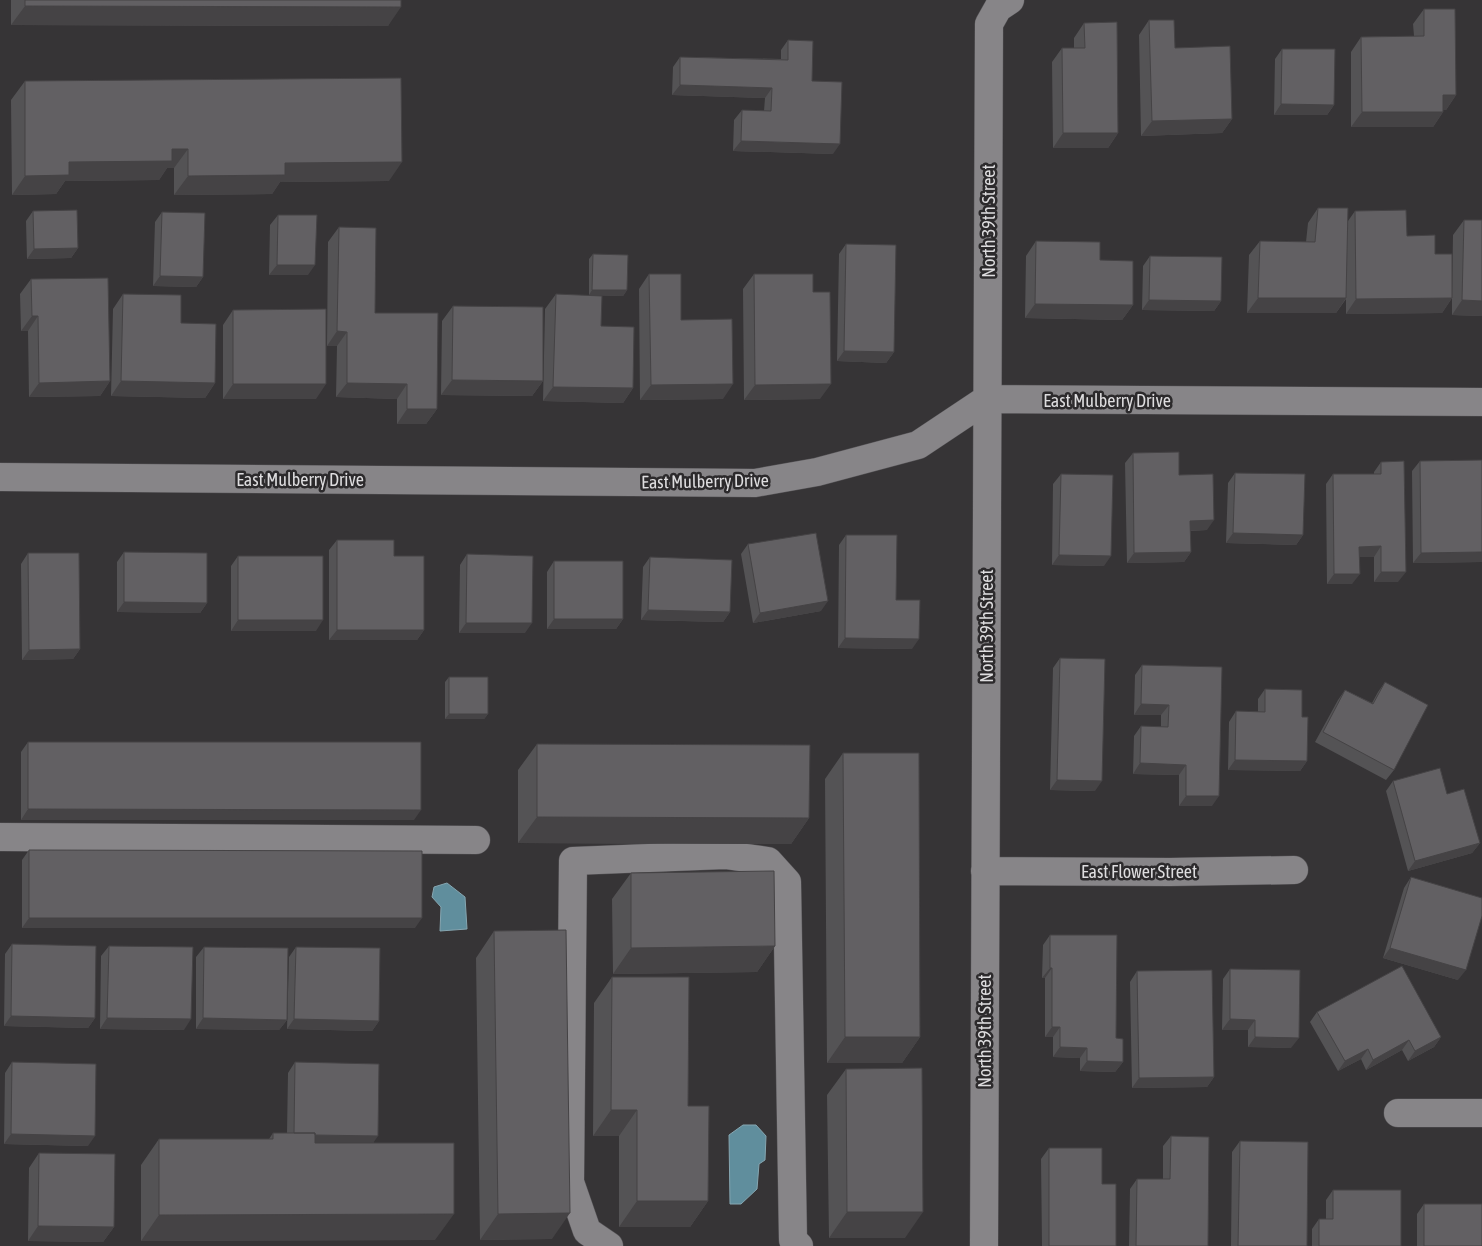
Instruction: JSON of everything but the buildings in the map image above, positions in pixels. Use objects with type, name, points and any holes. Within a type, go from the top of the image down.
[{"type":"street","name":"North 39th Street","points":[[984,1246],[989,24],[1004,4]]},
{"type":"street","name":"East Mulberry Drive","points":[[0,477],[755,483],[817,472],[918,445],[987,399],[1482,402]]},
{"type":"street","points":[[0,837],[476,840]]},
{"type":"street","points":[[609,1246],[587,1231],[570,1182],[573,861],[725,855],[768,861],[787,882],[793,1240],[799,1246]]},
{"type":"street","name":"East Flower Street","points":[[985,871],[1170,872],[1294,870]]},
{"type":"street","points":[[1398,1113],[1482,1113]]},
{"type":"water","points":[[447,883],[465,897],[467,929],[440,931],[441,907],[432,897],[434,887]]},
{"type":"water","points":[[743,1125],[756,1125],[766,1136],[765,1160],[759,1164],[757,1189],[741,1204],[730,1204],[729,1135]]}]
